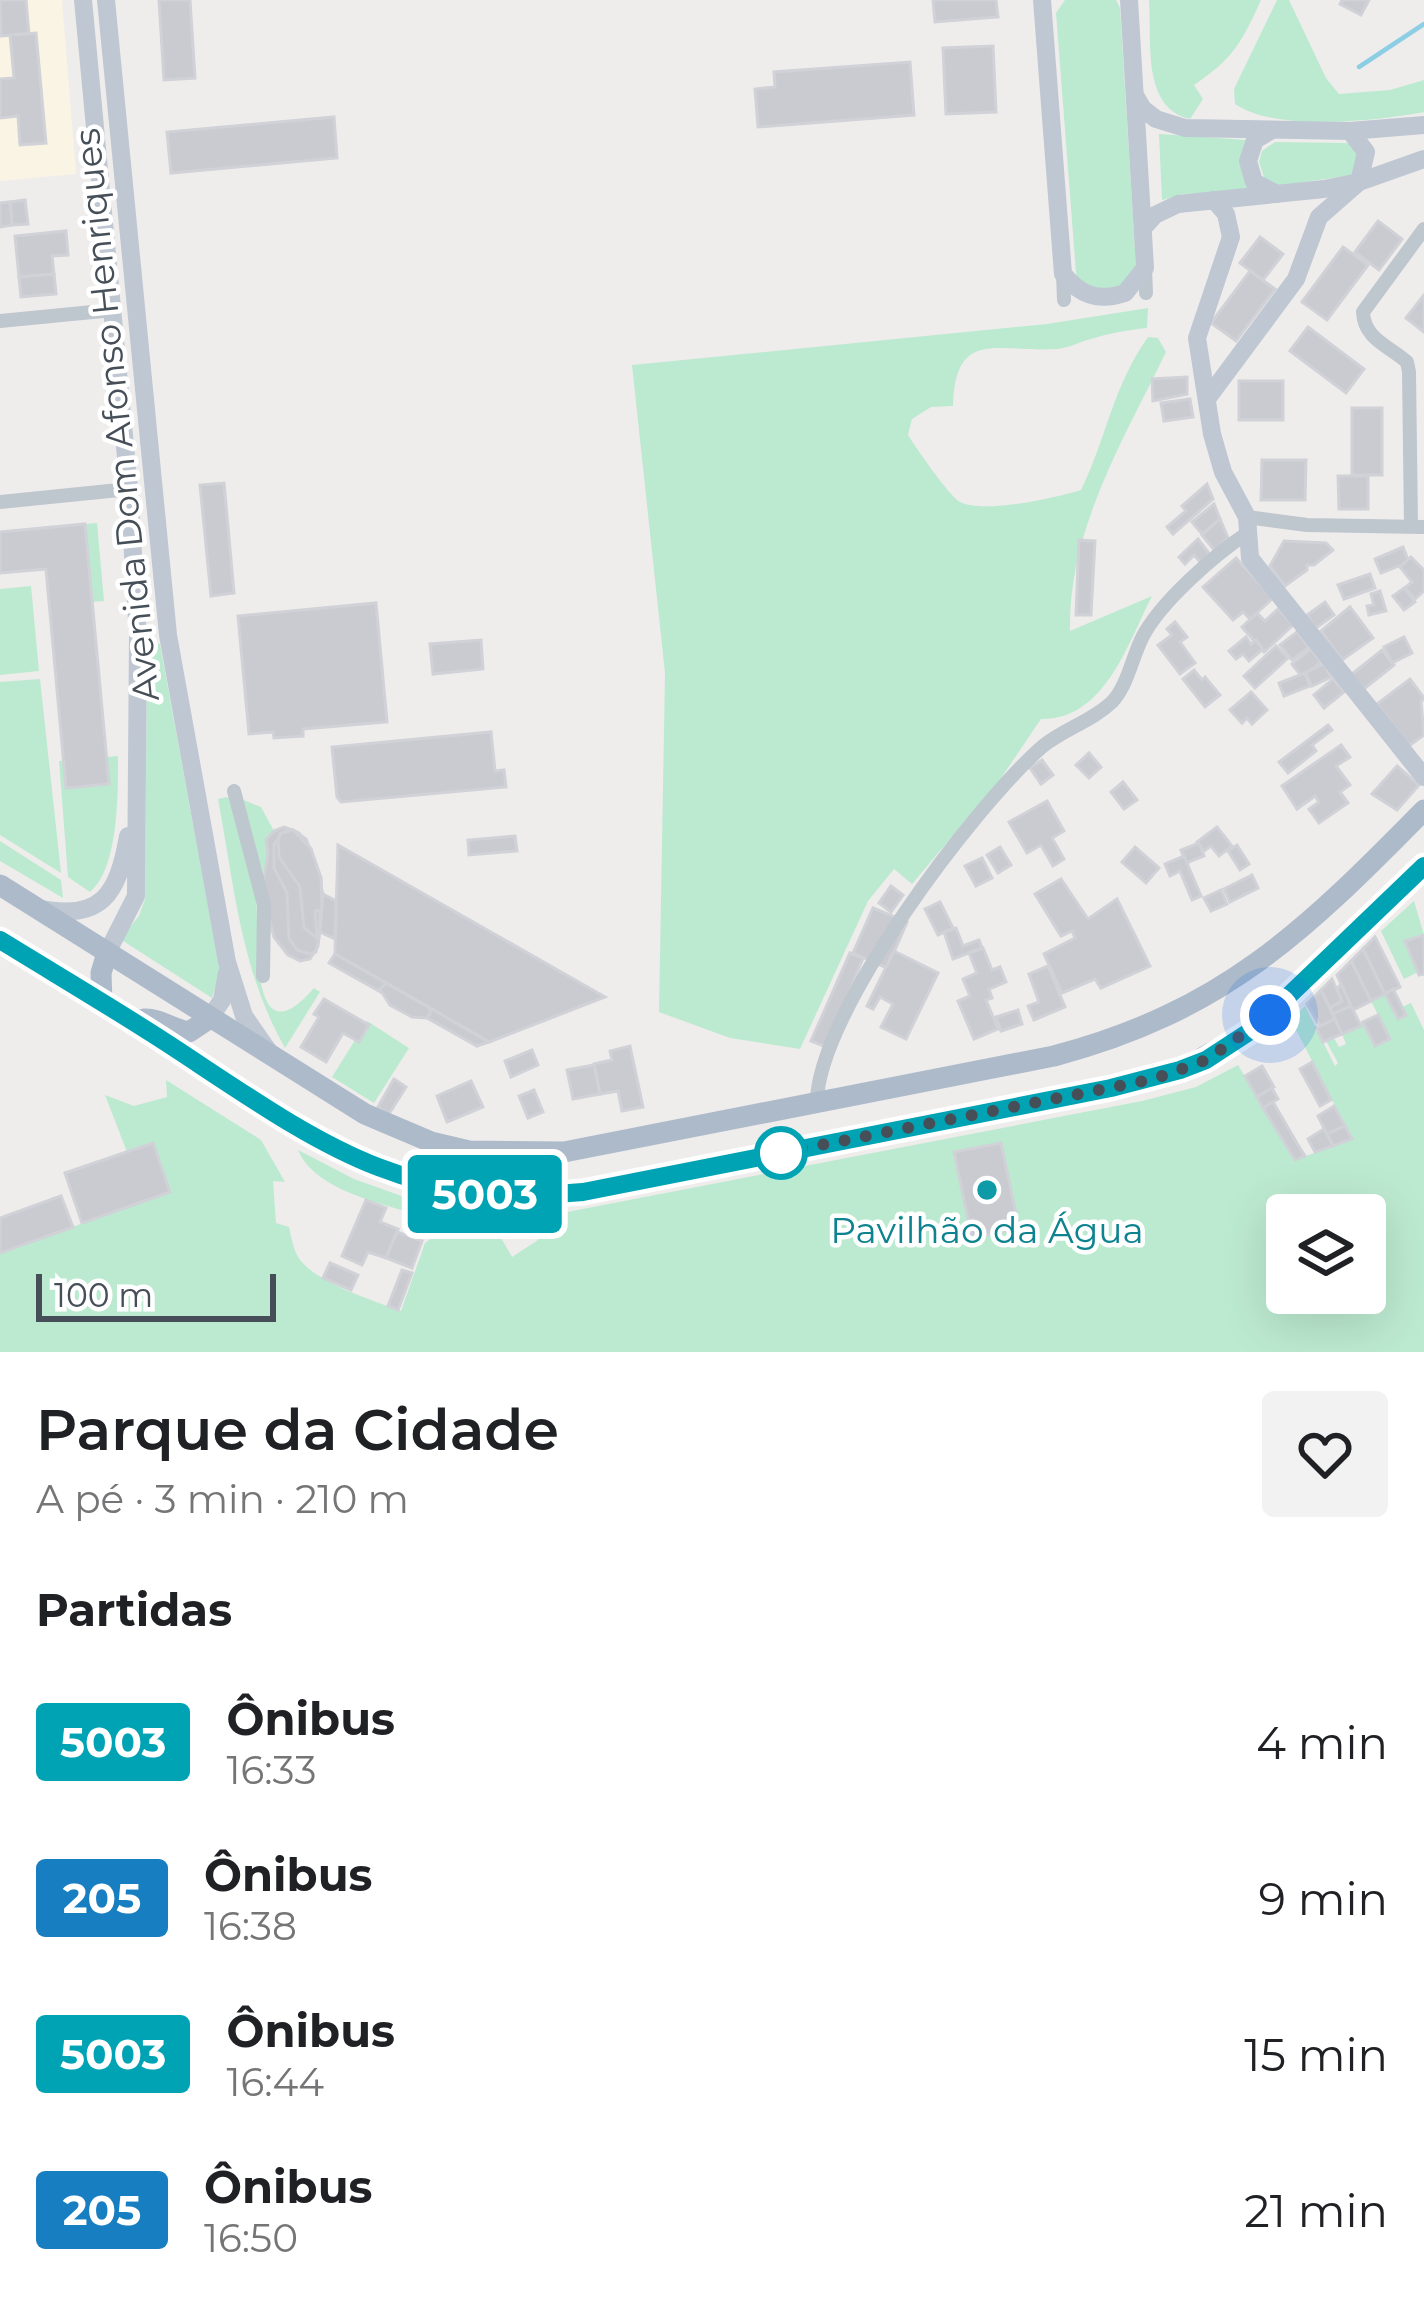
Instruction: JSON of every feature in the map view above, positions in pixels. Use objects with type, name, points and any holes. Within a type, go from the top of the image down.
[{"type":"main road","name":"Avenida Dom Afonso Henriques","points":[[83,0],[137,588],[136,896],[107,953]]},
{"type":"main road","name":"Avenida Dom Afonso Henriques","points":[[106,0],[168,634],[227,962],[244,1016],[277,1060]]},
{"type":"main road","points":[[1042,0],[1063,274],[1079,292],[1111,297],[1130,290],[1145,268],[1129,0]]},
{"type":"main road","points":[[1136,93],[1143,110],[1168,125],[1350,131],[1424,125]]},
{"type":"main road","points":[[1272,130],[1252,145],[1249,170],[1263,189],[1290,195]]},
{"type":"main road","points":[[1208,399],[1297,279],[1319,217],[1359,182],[1366,152],[1350,131]]},
{"type":"main road","points":[[1144,227],[1169,207],[1290,195],[1359,182],[1424,159]]},
{"type":"main road","points":[[1214,200],[1226,214],[1232,238],[1197,338],[1223,472],[1246,526],[1250,558],[1424,777]]},
{"type":"main road","points":[[137,588],[161,586]]},
{"type":"main road","points":[[138,636],[153,630],[168,634]]},
{"type":"main road","points":[[36,908],[83,909],[111,893],[123,868],[138,784]]},
{"type":"main road","points":[[0,885],[394,1129],[430,1142],[491,1154],[564,1152],[1095,1046],[1207,997],[1297,935],[1424,810]]},
{"type":"main road","points":[[0,939],[252,1099],[369,1166],[462,1192],[547,1196],[1111,1088],[1180,1070],[1206,1060],[1255,1028],[1424,866]]},
{"type":"main road","points":[[102,1003],[101,974],[107,953]]},
{"type":"main road","points":[[131,1020],[153,1018],[189,1032],[210,1018],[225,990],[227,962]]},
{"type":"street","points":[[818,1102],[818,1079],[833,1039],[924,886],[1034,755],[1116,698],[1152,620],[1246,526],[1418,526],[1407,362],[1374,339],[1364,326],[1364,312],[1424,229]]},
{"type":"street","points":[[1145,268],[1145,293]]},
{"type":"street","points":[[1063,274],[1064,299]]},
{"type":"street","points":[[0,321],[112,310]]},
{"type":"street","points":[[0,502],[130,489]]},
{"type":"street","points":[[234,791],[263,905],[263,976]]},
{"type":"shaded area","points":[[0,0],[62,0],[76,174],[0,181]]},
{"type":"green space","points":[[1065,0],[1116,0],[1120,8],[1136,266],[1123,287],[1099,290],[1077,278],[1056,13]]},
{"type":"green space","points":[[1149,0],[1261,0],[1235,48],[1194,85],[1203,99],[1190,119],[1174,112],[1156,87]]},
{"type":"green space","points":[[1277,0],[1289,0],[1326,78],[1339,94],[1390,90],[1424,80],[1424,112],[1354,121],[1300,121],[1253,113],[1235,104],[1234,89]]},
{"type":"green space","points":[[1159,134],[1248,140],[1241,165],[1252,191],[1183,194],[1162,200]]},
{"type":"green space","points":[[1275,142],[1347,143],[1358,150],[1352,175],[1278,186],[1265,180],[1259,162],[1262,151]]},
{"type":"green space","points":[[1148,308],[1147,328],[1060,349],[999,348],[971,354],[956,381],[953,406],[931,407],[912,419],[908,435],[960,502],[1002,506],[1081,490],[1126,375],[1148,337],[1158,338],[1166,352],[1101,487],[1078,557],[1072,594],[1070,631],[1152,596],[1112,676],[1082,707],[1041,719],[999,781],[912,884],[894,869],[868,901],[800,1049],[730,1038],[659,1012],[665,673],[632,365],[1047,324]]},
{"type":"green space","points":[[97,523],[104,601],[92,602],[85,524]]},
{"type":"green space","points":[[31,586],[39,671],[0,675],[0,589]]},
{"type":"green space","points":[[151,642],[160,644],[220,972],[212,998],[120,939],[139,916],[145,899],[147,649]]},
{"type":"green space","points":[[40,679],[61,873],[0,835],[0,682]]},
{"type":"green space","points":[[118,756],[112,848],[100,881],[90,892],[68,877],[59,761]]},
{"type":"green space","points":[[228,797],[254,887],[258,960],[267,1002],[277,1011],[292,1008],[314,988],[320,992],[285,1048],[258,989],[241,927],[218,799]]},
{"type":"green space","points":[[241,799],[261,807],[274,831],[266,840],[263,874]]},
{"type":"green space","points":[[0,841],[61,880],[63,898],[0,861]]},
{"type":"green space","points":[[1414,901],[1424,935],[1405,941],[1418,972],[1404,979],[1381,931]]},
{"type":"green space","points":[[1385,994],[1398,1019],[1406,1015],[1402,1007],[1411,1003],[1424,1030],[1424,1352],[0,1352],[0,1253],[170,1192],[153,1144],[127,1152],[105,1095],[134,1106],[167,1097],[166,1080],[261,1140],[285,1182],[273,1181],[276,1223],[289,1227],[304,1265],[344,1289],[401,1311],[425,1243],[440,1232],[455,1209],[489,1217],[512,1257],[538,1240],[538,1221],[549,1212],[1142,1101],[1196,1087],[1238,1065],[1295,1160],[1352,1139],[1291,1020],[1305,1006],[1335,1066],[1338,1063],[1326,1041],[1334,1038],[1339,1047],[1346,1044],[1342,1034],[1363,1022],[1375,1046],[1390,1039],[1371,1001]]},
{"type":"green space","points":[[367,1021],[409,1048],[374,1103],[332,1077]]},
{"type":"green space","points":[[298,1150],[354,1179],[421,1203],[401,1210],[342,1189],[315,1173]]},
{"type":"building","points":[[0,0],[26,0],[29,34],[1,36]]},
{"type":"building","points":[[159,0],[190,0],[195,78],[164,80]]},
{"type":"building","points":[[933,0],[996,0],[998,17],[935,22]]},
{"type":"building","points":[[1342,0],[1369,0],[1361,15],[1340,4]]},
{"type":"building","points":[[36,33],[46,143],[20,145],[18,116],[0,118],[0,79],[14,78],[10,35]]},
{"type":"building","points":[[993,46],[996,112],[946,114],[943,48]]},
{"type":"building","points":[[910,62],[914,115],[758,127],[755,89],[775,87],[774,72]]},
{"type":"building","points":[[334,117],[337,158],[171,173],[167,132]]},
{"type":"building","points":[[25,200],[28,224],[12,225],[10,202]]},
{"type":"building","points":[[10,202],[12,225],[0,227],[0,203]]},
{"type":"building","points":[[1378,221],[1402,239],[1379,270],[1355,252]]},
{"type":"building","points":[[66,231],[68,255],[52,256],[54,274],[19,277],[15,236]]},
{"type":"building","points":[[1260,237],[1283,254],[1263,280],[1240,263]]},
{"type":"building","points":[[1343,247],[1368,265],[1327,320],[1302,302]]},
{"type":"building","points":[[1250,271],[1275,289],[1236,341],[1211,323]]},
{"type":"building","points":[[54,274],[56,294],[21,297],[19,277]]},
{"type":"building","points":[[1424,295],[1424,332],[1406,318]]},
{"type":"building","points":[[1308,327],[1364,369],[1346,393],[1290,351]]},
{"type":"building","points":[[1187,377],[1187,394],[1153,401],[1152,379]]},
{"type":"building","points":[[1239,381],[1283,381],[1283,420],[1239,420]]},
{"type":"building","points":[[1190,399],[1193,417],[1164,421],[1161,403]]},
{"type":"building","points":[[1352,408],[1382,408],[1382,475],[1352,475]]},
{"type":"building","points":[[1262,460],[1306,460],[1305,500],[1261,500]]},
{"type":"building","points":[[1338,476],[1368,476],[1368,509],[1339,509]]},
{"type":"building","points":[[224,483],[234,593],[211,596],[200,485]]},
{"type":"building","points":[[1207,484],[1213,499],[1173,534],[1167,527]]},
{"type":"building","points":[[1214,504],[1220,519],[1202,534],[1192,522]]},
{"type":"building","points":[[1220,519],[1228,538],[1215,551],[1202,535]]},
{"type":"building","points":[[85,524],[109,784],[66,788],[46,569],[0,573],[0,532]]},
{"type":"building","points":[[1198,539],[1211,556],[1203,565],[1194,555],[1185,564],[1179,557]]},
{"type":"building","points":[[1079,540],[1095,541],[1091,615],[1076,615]]},
{"type":"building","points":[[1284,541],[1326,543],[1333,550],[1285,586],[1270,566]]},
{"type":"building","points":[[1403,547],[1409,562],[1381,573],[1375,559]]},
{"type":"building","points":[[1411,557],[1424,570],[1424,591],[1415,599],[1405,588],[1412,582],[1400,567]]},
{"type":"building","points":[[1236,558],[1273,598],[1250,619],[1243,612],[1233,620],[1203,587]]},
{"type":"building","points":[[1370,574],[1375,588],[1344,599],[1338,585]]},
{"type":"building","points":[[1404,588],[1415,602],[1404,610],[1393,596]]},
{"type":"building","points":[[1380,591],[1386,611],[1369,615],[1367,606],[1374,605],[1371,594]]},
{"type":"building","points":[[1325,602],[1334,615],[1316,628],[1307,615]]},
{"type":"building","points":[[376,603],[387,722],[303,729],[303,736],[249,734],[238,616]]},
{"type":"building","points":[[1350,607],[1373,638],[1342,660],[1321,631]]},
{"type":"building","points":[[1278,609],[1293,625],[1264,652],[1242,627],[1257,613],[1265,621]]},
{"type":"building","points":[[1175,622],[1187,637],[1180,642],[1195,663],[1180,674],[1158,645],[1172,635],[1167,629]]},
{"type":"building","points":[[1297,632],[1309,647],[1292,660],[1280,645]]},
{"type":"building","points":[[1246,637],[1263,649],[1249,661],[1243,654],[1236,659],[1229,651]]},
{"type":"building","points":[[1404,637],[1412,653],[1392,663],[1384,647]]},
{"type":"building","points":[[481,640],[483,669],[433,674],[430,644]]},
{"type":"building","points":[[1276,646],[1288,658],[1255,688],[1244,676]]},
{"type":"building","points":[[1311,649],[1321,662],[1302,677],[1292,664]]},
{"type":"building","points":[[1382,650],[1394,665],[1364,689],[1352,674]]},
{"type":"building","points":[[1324,664],[1331,677],[1312,686],[1305,673]]},
{"type":"building","points":[[1194,670],[1220,695],[1205,707],[1183,679]]},
{"type":"building","points":[[1305,673],[1310,686],[1284,696],[1279,683]]},
{"type":"building","points":[[1333,679],[1344,692],[1324,708],[1314,695]]},
{"type":"building","points":[[1410,679],[1424,698],[1424,735],[1409,746],[1377,704]]},
{"type":"building","points":[[1251,692],[1267,710],[1252,724],[1247,718],[1242,723],[1230,710]]},
{"type":"building","points":[[1328,725],[1332,730],[1312,745],[1316,751],[1288,773],[1279,762]]},
{"type":"building","points":[[491,732],[495,771],[504,770],[506,787],[341,802],[337,797],[332,747]]},
{"type":"building","points":[[1341,745],[1350,757],[1336,766],[1350,785],[1340,792],[1348,803],[1319,823],[1309,809],[1319,802],[1315,796],[1297,809],[1282,786]]},
{"type":"building","points":[[1089,753],[1101,767],[1089,778],[1076,765]]},
{"type":"building","points":[[1042,760],[1053,775],[1041,784],[1030,768]]},
{"type":"building","points":[[1397,766],[1419,785],[1397,810],[1372,794]]},
{"type":"building","points":[[1123,782],[1137,800],[1124,809],[1111,792]]},
{"type":"building","points":[[1047,801],[1064,831],[1052,838],[1064,859],[1053,866],[1041,845],[1027,853],[1009,822]]},
{"type":"building","points":[[284,827],[299,833],[311,849],[323,894],[318,946],[310,959],[300,961],[288,955],[274,937],[262,890],[266,840]]},
{"type":"building","points":[[1217,827],[1232,846],[1219,856],[1211,846],[1204,851],[1197,842]]},
{"type":"building","points":[[286,830],[306,839],[321,878],[319,938],[316,952],[309,954],[297,950],[289,938],[287,893],[274,868],[274,844]]},
{"type":"building","points":[[293,830],[311,849],[321,878],[322,910],[315,911],[317,938],[304,928],[300,887],[279,857],[281,833]]},
{"type":"building","points":[[515,836],[517,851],[469,855],[468,840]]},
{"type":"building","points":[[1199,843],[1204,856],[1186,863],[1181,850]]},
{"type":"building","points":[[338,845],[605,997],[489,1042],[335,954]]},
{"type":"building","points":[[1237,845],[1249,864],[1240,870],[1228,851]]},
{"type":"building","points":[[1000,847],[1011,865],[998,873],[987,855]]},
{"type":"building","points":[[1135,847],[1159,868],[1146,883],[1122,862]]},
{"type":"building","points":[[1184,856],[1201,896],[1192,900],[1180,871],[1170,876],[1165,864]]},
{"type":"building","points":[[982,858],[992,878],[976,886],[965,866]]},
{"type":"building","points":[[1252,875],[1258,888],[1230,902],[1224,889]]},
{"type":"building","points":[[1061,879],[1088,919],[1117,899],[1150,966],[1101,988],[1095,979],[1062,993],[1044,954],[1075,938],[1072,931],[1061,936],[1035,894]]},
{"type":"building","points":[[891,886],[903,895],[891,912],[879,903]]},
{"type":"building","points":[[1221,890],[1227,904],[1211,911],[1204,898]]},
{"type":"building","points":[[323,894],[336,901],[335,939],[320,932]]},
{"type":"building","points":[[940,902],[953,928],[938,935],[925,909]]},
{"type":"building","points":[[873,908],[907,922],[887,968],[853,953]]},
{"type":"building","points":[[956,928],[963,946],[979,940],[982,948],[953,959],[944,932]]},
{"type":"building","points":[[1424,935],[1424,974],[1419,975],[1405,941]]},
{"type":"building","points":[[1375,937],[1400,987],[1385,994],[1363,949]]},
{"type":"building","points":[[983,948],[992,970],[1000,967],[1006,982],[989,989],[992,998],[986,1000],[998,1029],[974,1039],[958,1001],[970,996],[963,979],[977,973],[969,953]]},
{"type":"building","points":[[1363,949],[1385,994],[1371,1001],[1351,961]]},
{"type":"building","points":[[894,951],[938,973],[906,1039],[881,1027],[893,1004],[880,997],[873,1009],[867,1006]]},
{"type":"building","points":[[850,953],[863,958],[831,1049],[811,1041]]},
{"type":"building","points":[[335,954],[489,1042],[477,1046],[329,963]]},
{"type":"building","points":[[1351,961],[1371,1001],[1353,1010],[1337,975]]},
{"type":"building","points":[[1048,966],[1065,1007],[1034,1020],[1028,1006],[1039,1002],[1029,974]]},
{"type":"building","points":[[1332,979],[1342,1001],[1330,1008],[1321,990]]},
{"type":"building","points":[[386,983],[430,1008],[430,1014],[412,1017],[390,1005],[380,989]]},
{"type":"building","points":[[1341,984],[1351,1006],[1333,1014],[1330,1008],[1342,1001],[1337,989]]},
{"type":"building","points":[[1393,989],[1406,1015],[1398,1019],[1385,994]]},
{"type":"building","points":[[1321,990],[1335,1019],[1320,1026],[1307,1004]]},
{"type":"building","points":[[324,999],[369,1025],[359,1042],[343,1033],[326,1062],[301,1047]]},
{"type":"building","points":[[1351,1006],[1361,1026],[1342,1034],[1333,1014]]},
{"type":"building","points":[[1018,1010],[1022,1024],[1001,1031],[996,1017]]},
{"type":"building","points":[[1378,1015],[1390,1039],[1375,1046],[1363,1022]]},
{"type":"building","points":[[1335,1019],[1342,1034],[1323,1042],[1316,1028]]},
{"type":"building","points":[[630,1046],[643,1107],[622,1111],[618,1091],[600,1094],[594,1064],[612,1060],[610,1051]]},
{"type":"building","points":[[532,1050],[538,1065],[511,1077],[505,1061]]},
{"type":"building","points":[[1312,1062],[1331,1100],[1320,1106],[1300,1069]]},
{"type":"building","points":[[594,1065],[600,1094],[573,1099],[567,1070]]},
{"type":"building","points":[[1262,1066],[1274,1087],[1257,1097],[1245,1076]]},
{"type":"building","points":[[394,1079],[406,1087],[389,1114],[378,1107]]},
{"type":"building","points":[[471,1081],[483,1107],[447,1122],[437,1096]]},
{"type":"building","points":[[1272,1088],[1278,1099],[1263,1108],[1257,1097]]},
{"type":"building","points":[[534,1090],[543,1112],[528,1118],[519,1096]]},
{"type":"building","points":[[1273,1102],[1305,1156],[1295,1160],[1263,1108]]},
{"type":"building","points":[[1334,1106],[1345,1126],[1327,1134],[1318,1116]]},
{"type":"building","points":[[1345,1126],[1352,1139],[1333,1146],[1327,1134]]},
{"type":"building","points":[[1324,1129],[1333,1146],[1315,1152],[1308,1139]]},
{"type":"building","points":[[153,1143],[170,1192],[82,1223],[65,1173]]},
{"type":"building","name":"Pavilhão da Água","points":[[1001,1143],[1019,1228],[972,1238],[954,1152]]},
{"type":"building","points":[[61,1196],[73,1227],[0,1253],[0,1218]]},
{"type":"building","points":[[366,1200],[386,1208],[380,1222],[398,1229],[386,1258],[368,1252],[362,1265],[342,1256]]},
{"type":"building","points":[[397,1232],[422,1241],[412,1268],[386,1258]]},
{"type":"building","points":[[330,1263],[358,1275],[351,1290],[323,1278]]},
{"type":"building","points":[[402,1270],[412,1273],[398,1310],[388,1306]]},
{"type":"waterway","points":[[1359,67],[1424,24]]},
{"type":"bus line","name":"5003","points":[[0,940],[252,1099],[369,1166],[462,1192],[547,1196],[1086,1094],[1180,1070],[1206,1060],[1255,1028],[1424,866]]},
{"type":"place","name":"Pavilhão da Água","points":[[987,1190]]},
{"type":"route","points":[[781,1153],[1154,1079],[1206,1060],[1270,1015]]}]
